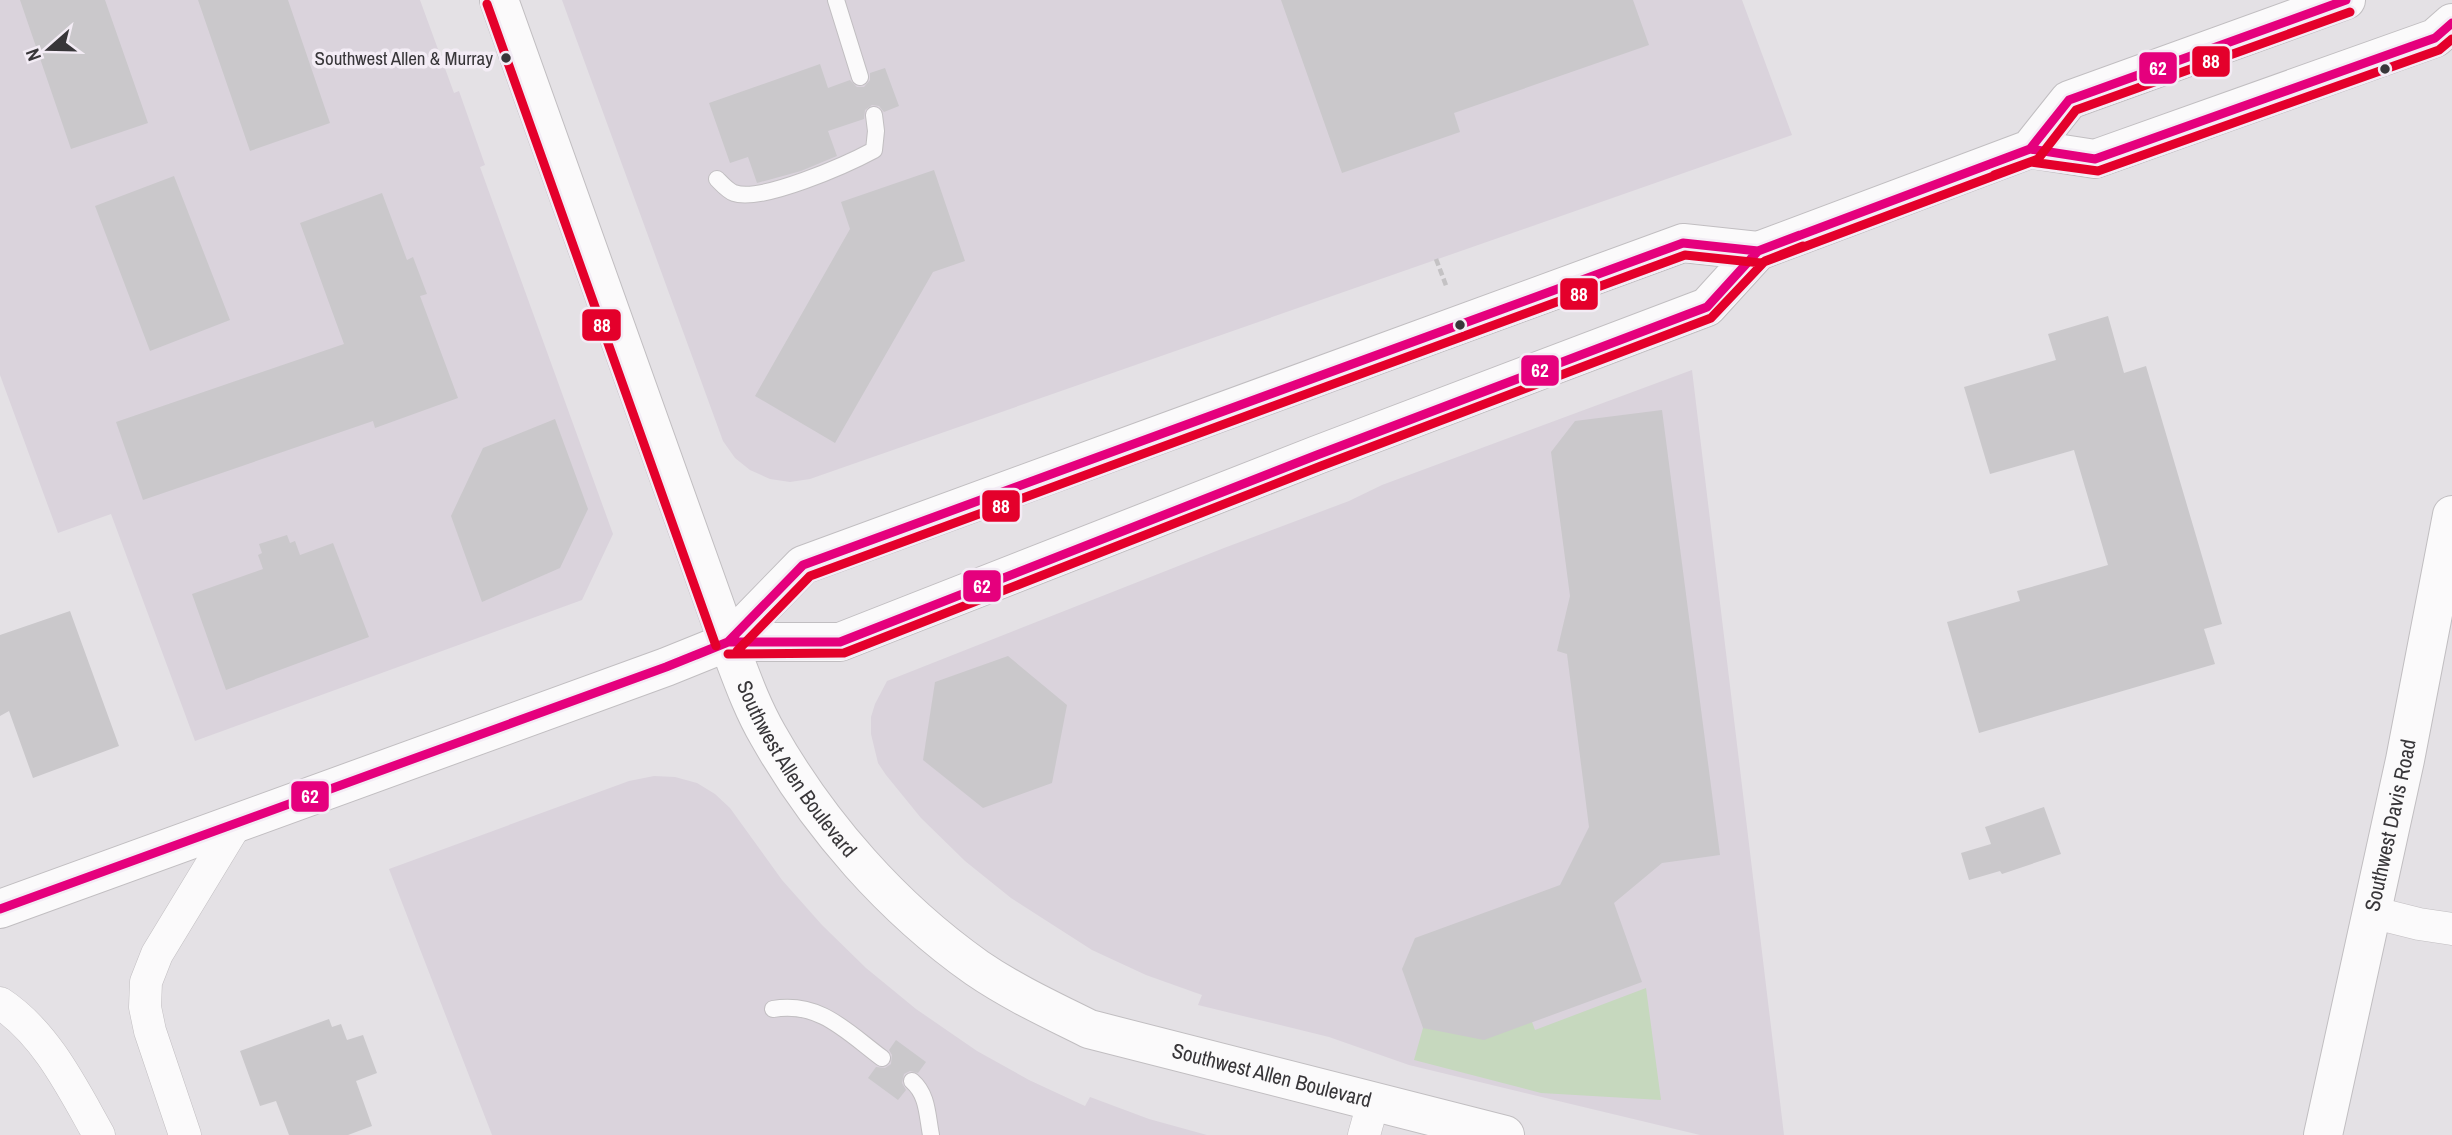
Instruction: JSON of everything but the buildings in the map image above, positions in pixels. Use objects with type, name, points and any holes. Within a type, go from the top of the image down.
[{"type":"main road","name":"Southwest Allen Boulevard","points":[[499,0],[727,642],[767,734],[804,793],[838,838],[931,933],[978,968],[1035,1003],[1089,1029],[1369,1119],[1505,1135]]},
{"type":"main road","points":[[2030,149],[2069,100],[2346,0]]},
{"type":"main road","points":[[727,642],[803,565],[1683,243],[1758,251],[2030,149],[2095,159],[2435,38],[2452,23]]},
{"type":"main road","points":[[0,909],[666,667],[727,642],[840,642],[1317,455],[1707,307],[1758,251]]},
{"type":"main road","name":"Southwest Davis Road","points":[[2323,1135],[2405,760],[2452,515]]},
{"type":"street","points":[[186,1135],[150,1031],[145,1007],[146,982],[157,954],[236,824]]},
{"type":"street","points":[[2371,912],[2452,929]]},
{"type":"street","points":[[0,1003],[17,1014],[61,1069],[99,1135]]},
{"type":"lane","points":[[836,0],[860,77]]},
{"type":"lane","points":[[717,179],[734,193],[762,194],[846,165],[874,149],[874,115]]},
{"type":"lane","points":[[772,1009],[803,1007],[822,1014],[883,1058]]},
{"type":"lane","points":[[912,1081],[919,1087],[926,1101],[931,1135]]},
{"type":"shaded area","points":[[0,0],[420,0],[454,93],[459,91],[485,165],[480,167],[613,534],[582,600],[195,741],[111,514],[58,533],[0,375]]},
{"type":"shaded area","points":[[562,0],[1742,0],[1792,135],[810,479],[790,482],[770,479],[750,470],[735,458],[723,441]]},
{"type":"shaded area","points":[[1692,370],[1784,1135],[1700,1135],[1409,1065],[1329,1037],[1198,1005],[1202,995],[1146,975],[1092,950],[1011,898],[965,861],[921,818],[878,763],[871,734],[871,717],[887,681],[1349,501],[1382,485]]},
{"type":"shaded area","points":[[654,776],[675,777],[697,783],[715,794],[730,808],[782,880],[822,925],[866,968],[916,1009],[977,1051],[1029,1080],[1085,1106],[1090,1097],[1149,1119],[1207,1135],[492,1135],[389,869],[629,781]]},
{"type":"green space","points":[[1646,988],[1661,1100],[1541,1093],[1414,1060],[1423,1028],[1532,1022],[1535,1030]]},
{"type":"transit line","name":"62","points":[[1990,164],[2030,149],[2069,100],[2346,0]]},
{"type":"transit line","name":"88","points":[[487,4],[716,646]]},
{"type":"transit line","name":"88","points":[[1994,175],[2038,159],[2076,110],[2350,12]]},
{"type":"transit line","name":"62","points":[[0,909],[666,667],[728,642],[803,565],[1683,243],[1758,251],[2030,149],[2095,159],[2435,38],[2452,23]]},
{"type":"transit line","name":"88","points":[[737,651],[810,576],[1685,255],[1761,263],[2031,162],[2098,171],[2439,50],[2452,39]]},
{"type":"transit line","name":"62","points":[[696,655],[728,642],[840,642],[1317,455],[1707,307],[1758,251],[1800,235]]},
{"type":"transit line","name":"88","points":[[728,654],[844,653],[1321,466],[1711,318],[1765,261],[1803,246]]},
{"type":"place","name":"Southwest Allen & Murray","points":[[506,58]]}]
